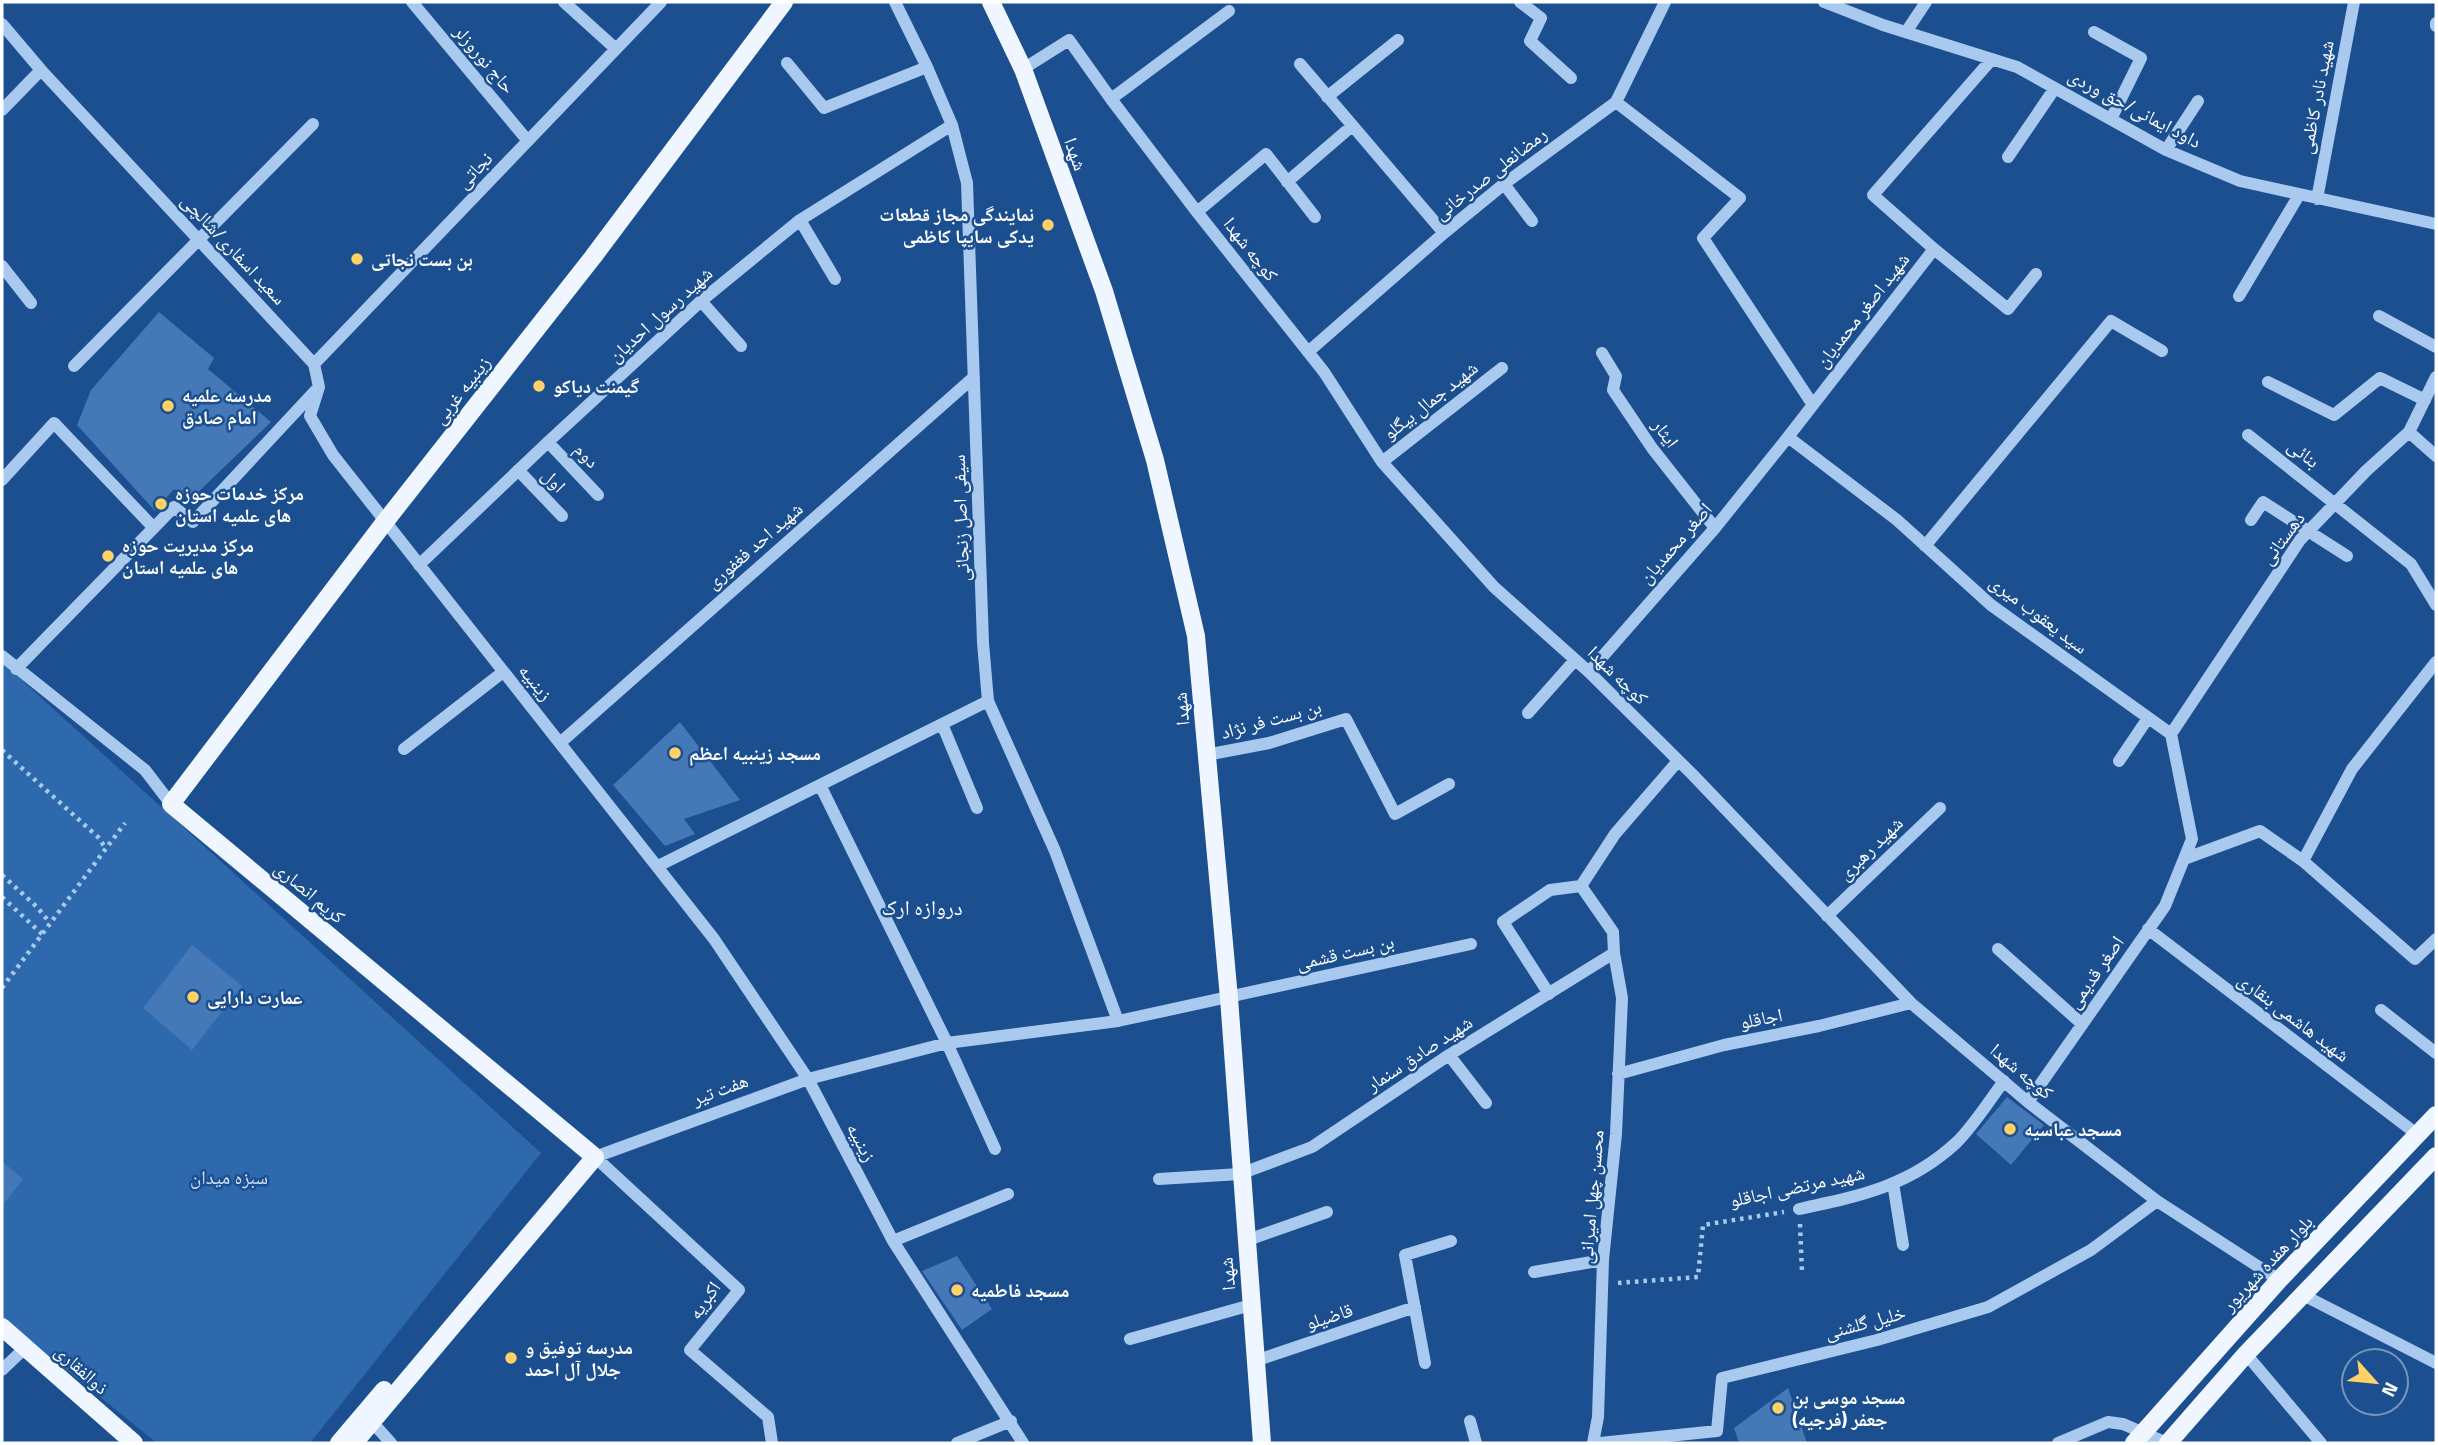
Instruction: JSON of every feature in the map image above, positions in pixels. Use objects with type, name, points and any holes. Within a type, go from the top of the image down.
[{"type":"main road","name":"زینبیه غربی","points":[[171,804],[384,523],[593,257],[784,2]]},
{"type":"main road","name":"شهدا","points":[[991,2],[1023,69],[1104,291],[1155,460],[1196,636],[1229,998],[1262,1443]]},
{"type":"main road","name":"کریم انصاری","points":[[171,804],[591,1154]]},
{"type":"main road","name":"بلوار هفده شهریور","points":[[2138,1437],[2279,1280],[2436,1115]]},
{"type":"main road","points":[[354,1443],[591,1154]]},
{"type":"main road","points":[[339,1443],[591,1154]]},
{"type":"main road","points":[[2168,1443],[2246,1354],[2436,1156]]},
{"type":"main road","name":"ذوالفقاری","points":[[2,1327],[134,1443]]},
{"type":"street","name":"حاج نوروزلر","points":[[412,2],[528,141]]},
{"type":"street","points":[[564,2],[616,49]]},
{"type":"street","name":"نجاتی","points":[[314,364],[662,2]]},
{"type":"street","name":"سیفی اصل زنجانی","points":[[895,2],[952,125],[967,183],[983,642],[988,701],[1055,851],[1118,1021]]},
{"type":"street","points":[[1520,2],[1541,18],[1530,41],[1571,78]]},
{"type":"street","name":"رمضانعلی صدرخانی","points":[[1308,352],[1504,184],[1616,102],[1665,2]]},
{"type":"street","name":"داود ایمانی/حق وردی","points":[[1824,2],[1906,32],[2017,67],[2166,150],[2240,181],[2436,224]]},
{"type":"street","points":[[1906,32],[1926,2]]},
{"type":"street","name":"شهید نادر کاظمی","points":[[2317,199],[2354,2]]},
{"type":"street","points":[[1111,99],[1229,11]]},
{"type":"street","name":"سعید اسفاری/شالچی","points":[[2,23],[41,70],[314,364]]},
{"type":"street","points":[[2094,32],[2141,58],[2111,119]]},
{"type":"street","name":"کوچه شهدا","points":[[1023,69],[1069,40],[1197,212],[1324,372],[1382,462],[1494,587],[1589,672],[1911,1003],[2028,1102],[2157,1201],[2279,1280]]},
{"type":"street","points":[[1327,97],[1398,40]]},
{"type":"street","name":"شهید اصغر محمدیان","points":[[1788,437],[1934,249],[1873,195],[1992,59]]},
{"type":"street","points":[[787,63],[824,108],[927,67]]},
{"type":"street","points":[[1300,64],[1444,233]]},
{"type":"street","points":[[2,110],[41,70]]},
{"type":"street","points":[[2008,157],[2055,88]]},
{"type":"street","points":[[2166,150],[2198,101]]},
{"type":"street","points":[[1616,102],[1740,198],[1703,237],[1813,405]]},
{"type":"street","points":[[74,366],[313,124]]},
{"type":"street","name":"شهید رسول احدیان","points":[[419,565],[701,301],[800,220],[952,125]]},
{"type":"street","points":[[1287,182],[1352,127]]},
{"type":"street","points":[[1197,212],[1266,154],[1315,217]]},
{"type":"street","points":[[1504,184],[1532,221]]},
{"type":"street","points":[[2239,296],[2299,194]]},
{"type":"street","points":[[800,220],[835,279]]},
{"type":"street","points":[[1934,249],[2008,309],[2036,274]]},
{"type":"street","points":[[2,266],[31,303]]},
{"type":"street","points":[[701,301],[741,346]]},
{"type":"street","points":[[2379,316],[2436,347]]},
{"type":"street","points":[[1925,546],[2111,321],[2162,351]]},
{"type":"street","name":"ایثار","points":[[1602,353],[1616,376],[1614,390],[1652,447],[1715,528]]},
{"type":"street","points":[[314,364],[319,387],[310,416],[333,455],[384,523]]},
{"type":"street","name":"شهید جمال بیگلو","points":[[1382,462],[1502,368]]},
{"type":"street","name":"شهید احد فغفوری","points":[[560,743],[974,377]]},
{"type":"street","name":"دهستانی","points":[[2171,734],[2300,540],[2366,471],[2409,432],[2436,377]]},
{"type":"street","points":[[2268,382],[2334,415],[2380,378],[2425,400]]},
{"type":"street","points":[[16,669],[174,507],[192,522],[319,387]]},
{"type":"street","points":[[2,480],[54,423],[153,527]]},
{"type":"street","points":[[2409,432],[2436,456]]},
{"type":"street","name":"بنائی","points":[[2248,435],[2411,564],[2436,605]]},
{"type":"street","name":"سید یعقوب میری","points":[[1788,437],[1897,520],[1991,605],[2171,734]]},
{"type":"street","name":"اصغر محمدیان","points":[[1589,672],[1715,528],[1788,437]]},
{"type":"street","name":"دوم","points":[[548,442],[597,495]]},
{"type":"street","name":"اول","points":[[518,470],[562,516]]},
{"type":"street","points":[[2250,520],[2263,502],[2347,556]]},
{"type":"street","name":"زینبیه","points":[[384,523],[714,939],[808,1079],[893,1241],[1023,1443]]},
{"type":"street","name":"کریم انصاری","points":[[2,656],[145,770],[171,804]]},
{"type":"street","points":[[1528,713],[1575,660]]},
{"type":"street","points":[[2303,861],[2352,769],[2436,662]]},
{"type":"street","points":[[404,749],[503,672]]},
{"type":"street","points":[[658,866],[988,701]]},
{"type":"street","points":[[2119,761],[2148,718]]},
{"type":"street","name":"بن بست فر نژاد","points":[[1206,755],[1269,743],[1346,719],[1395,814],[1449,784]]},
{"type":"street","points":[[942,724],[977,808]]},
{"type":"street","points":[[2171,734],[2192,839],[2184,859]]},
{"type":"street","points":[[1549,993],[1503,922],[1550,890],[1581,886],[1615,834],[1678,761]]},
{"type":"street","points":[[820,785],[947,1042],[995,1149]]},
{"type":"street","name":"شهید رهبری","points":[[1827,916],[1940,808]]},
{"type":"street","points":[[2184,859],[2260,831],[2303,861],[2415,959],[2436,939]]},
{"type":"street","name":"اصغر قدیمی","points":[[2028,1102],[2165,906],[2184,859]]},
{"type":"street","name":"محسن چهل امیرانی","points":[[1581,886],[1614,933],[1614,953],[1622,998],[1616,1133],[1602,1284],[1598,1418],[1593,1443]]},
{"type":"street","name":"شهید هاشمی بنقاری","points":[[2148,929],[2418,1135]]},
{"type":"street","name":"بن بست قشمی","points":[[1229,998],[1471,944]]},
{"type":"street","points":[[1998,949],[2082,1024]]},
{"type":"street","name":"شهید صادق سنمار","points":[[1159,1179],[1240,1174],[1312,1147],[1449,1055],[1614,953]]},
{"type":"street","name":"هفت تیر","points":[[591,1154],[808,1079],[947,1042],[1118,1021],[1229,998]]},
{"type":"street","name":"اجاقلو","points":[[1618,1074],[1724,1045],[1819,1026],[1911,1003]]},
{"type":"street","points":[[2381,1010],[2436,1053]]},
{"type":"street","points":[[1449,1055],[1486,1103]]},
{"type":"street","name":"شهید مرتضی اجاقلو","points":[[1799,1209],[1850,1198],[1909,1178],[1959,1140],[2004,1082]]},
{"type":"street","name":"اکبریه","points":[[591,1154],[739,1290],[690,1350],[768,1417],[772,1443]]},
{"type":"street","points":[[1893,1183],[1903,1245]]},
{"type":"street","points":[[893,1241],[1008,1194]]},
{"type":"street","name":"خلیل گلشنی","points":[[1601,1443],[1717,1431],[1722,1378],[1877,1340],[1988,1307],[2091,1250],[2157,1201]]},
{"type":"street","points":[[1245,1241],[1326,1212]]},
{"type":"street","points":[[1425,1363],[1405,1255],[1451,1241]]},
{"type":"street","points":[[1534,1272],[1604,1260]]},
{"type":"street","points":[[2303,1295],[2436,1363]]},
{"type":"street","points":[[1130,1339],[1251,1305]]},
{"type":"street","name":"قاضیلو","points":[[1255,1360],[1415,1307]]},
{"type":"street","points":[[2,1370],[26,1347]]},
{"type":"street","points":[[2246,1354],[2320,1443]]},
{"type":"street","points":[[1470,1421],[1476,1443]]},
{"type":"street","points":[[957,1443],[1011,1422]]},
{"type":"street","points":[[2058,1443],[2108,1422],[2123,1424],[2138,1437],[2168,1443]]},
{"type":"street","points":[[373,1423],[391,1443]]},
{"type":"path","points":[[2,750],[99,838],[104,846]]},
{"type":"path","points":[[2,988],[125,823]]},
{"type":"path","points":[[2,875],[37,906],[50,923]]},
{"type":"path","points":[[2,897],[42,934]]},
{"type":"path","points":[[1799,1209],[1802,1272]]},
{"type":"path","name":"شهید مرتضی اجاقلو","points":[[1602,1284],[1698,1277],[1703,1225],[1799,1209]]},
{"type":"green space","name":"سبزه میدان","points":[[2,662],[541,1153],[310,1443],[157,1443],[2,1318]]},
{"type":"building","name":"مدرسه علمیه امام صادق","points":[[159,312],[214,358],[208,369],[271,422],[189,501],[174,489],[155,511],[77,425],[91,390]]},
{"type":"building","name":"مسجد زینبیه اعظم","points":[[680,722],[740,800],[684,819],[695,834],[665,846],[613,785]]},
{"type":"building","name":"عمارت دارایی","points":[[192,945],[242,986],[192,1050],[143,1008]]},
{"type":"building","name":"مسجد عباسیه","points":[[2007,1097],[2044,1125],[2011,1165],[1976,1134]]},
{"type":"building","points":[[2,1161],[23,1179],[2,1206]]},
{"type":"building","name":"مسجد فاطمیه","points":[[957,1256],[992,1309],[962,1330],[922,1271]]},
{"type":"building","name":"مسجد موسی بن جعفر (فرجیه)","points":[[1788,1388],[1807,1443],[1739,1443],[1734,1428]]},
{"type":"place","name":"نمایندگی مجاز قطعات یدکی سایپا کاظمی","points":[[1048,225]]},
{"type":"place","name":"بن بست نجاتی","points":[[357,259]]},
{"type":"place","name":"گیمنت دیاکو","points":[[539,386]]},
{"type":"place","name":"مدرسه علمیه امام صادق","points":[[168,406]]},
{"type":"place","name":"مرکز خدمات حوزه های علمیه استان","points":[[161,504]]},
{"type":"place","name":"مرکز مدیریت حوزه های علمیه استان","points":[[108,556]]},
{"type":"place","name":"مسجد زینبیه اعظم","points":[[675,753]]},
{"type":"place","name":"عمارت دارایی","points":[[193,997]]},
{"type":"place","name":"مسجد عباسیه","points":[[2010,1129]]},
{"type":"place","name":"مسجد فاطمیه","points":[[957,1290]]},
{"type":"place","name":"مدرسه توفیق و جلال آل احمد","points":[[511,1358]]},
{"type":"place","name":"مسجد موسی بن جعفر (فرجیه)","points":[[1778,1408]]},
{"type":"district","name":"دروازه ارک","points":[[922,908]]}]
